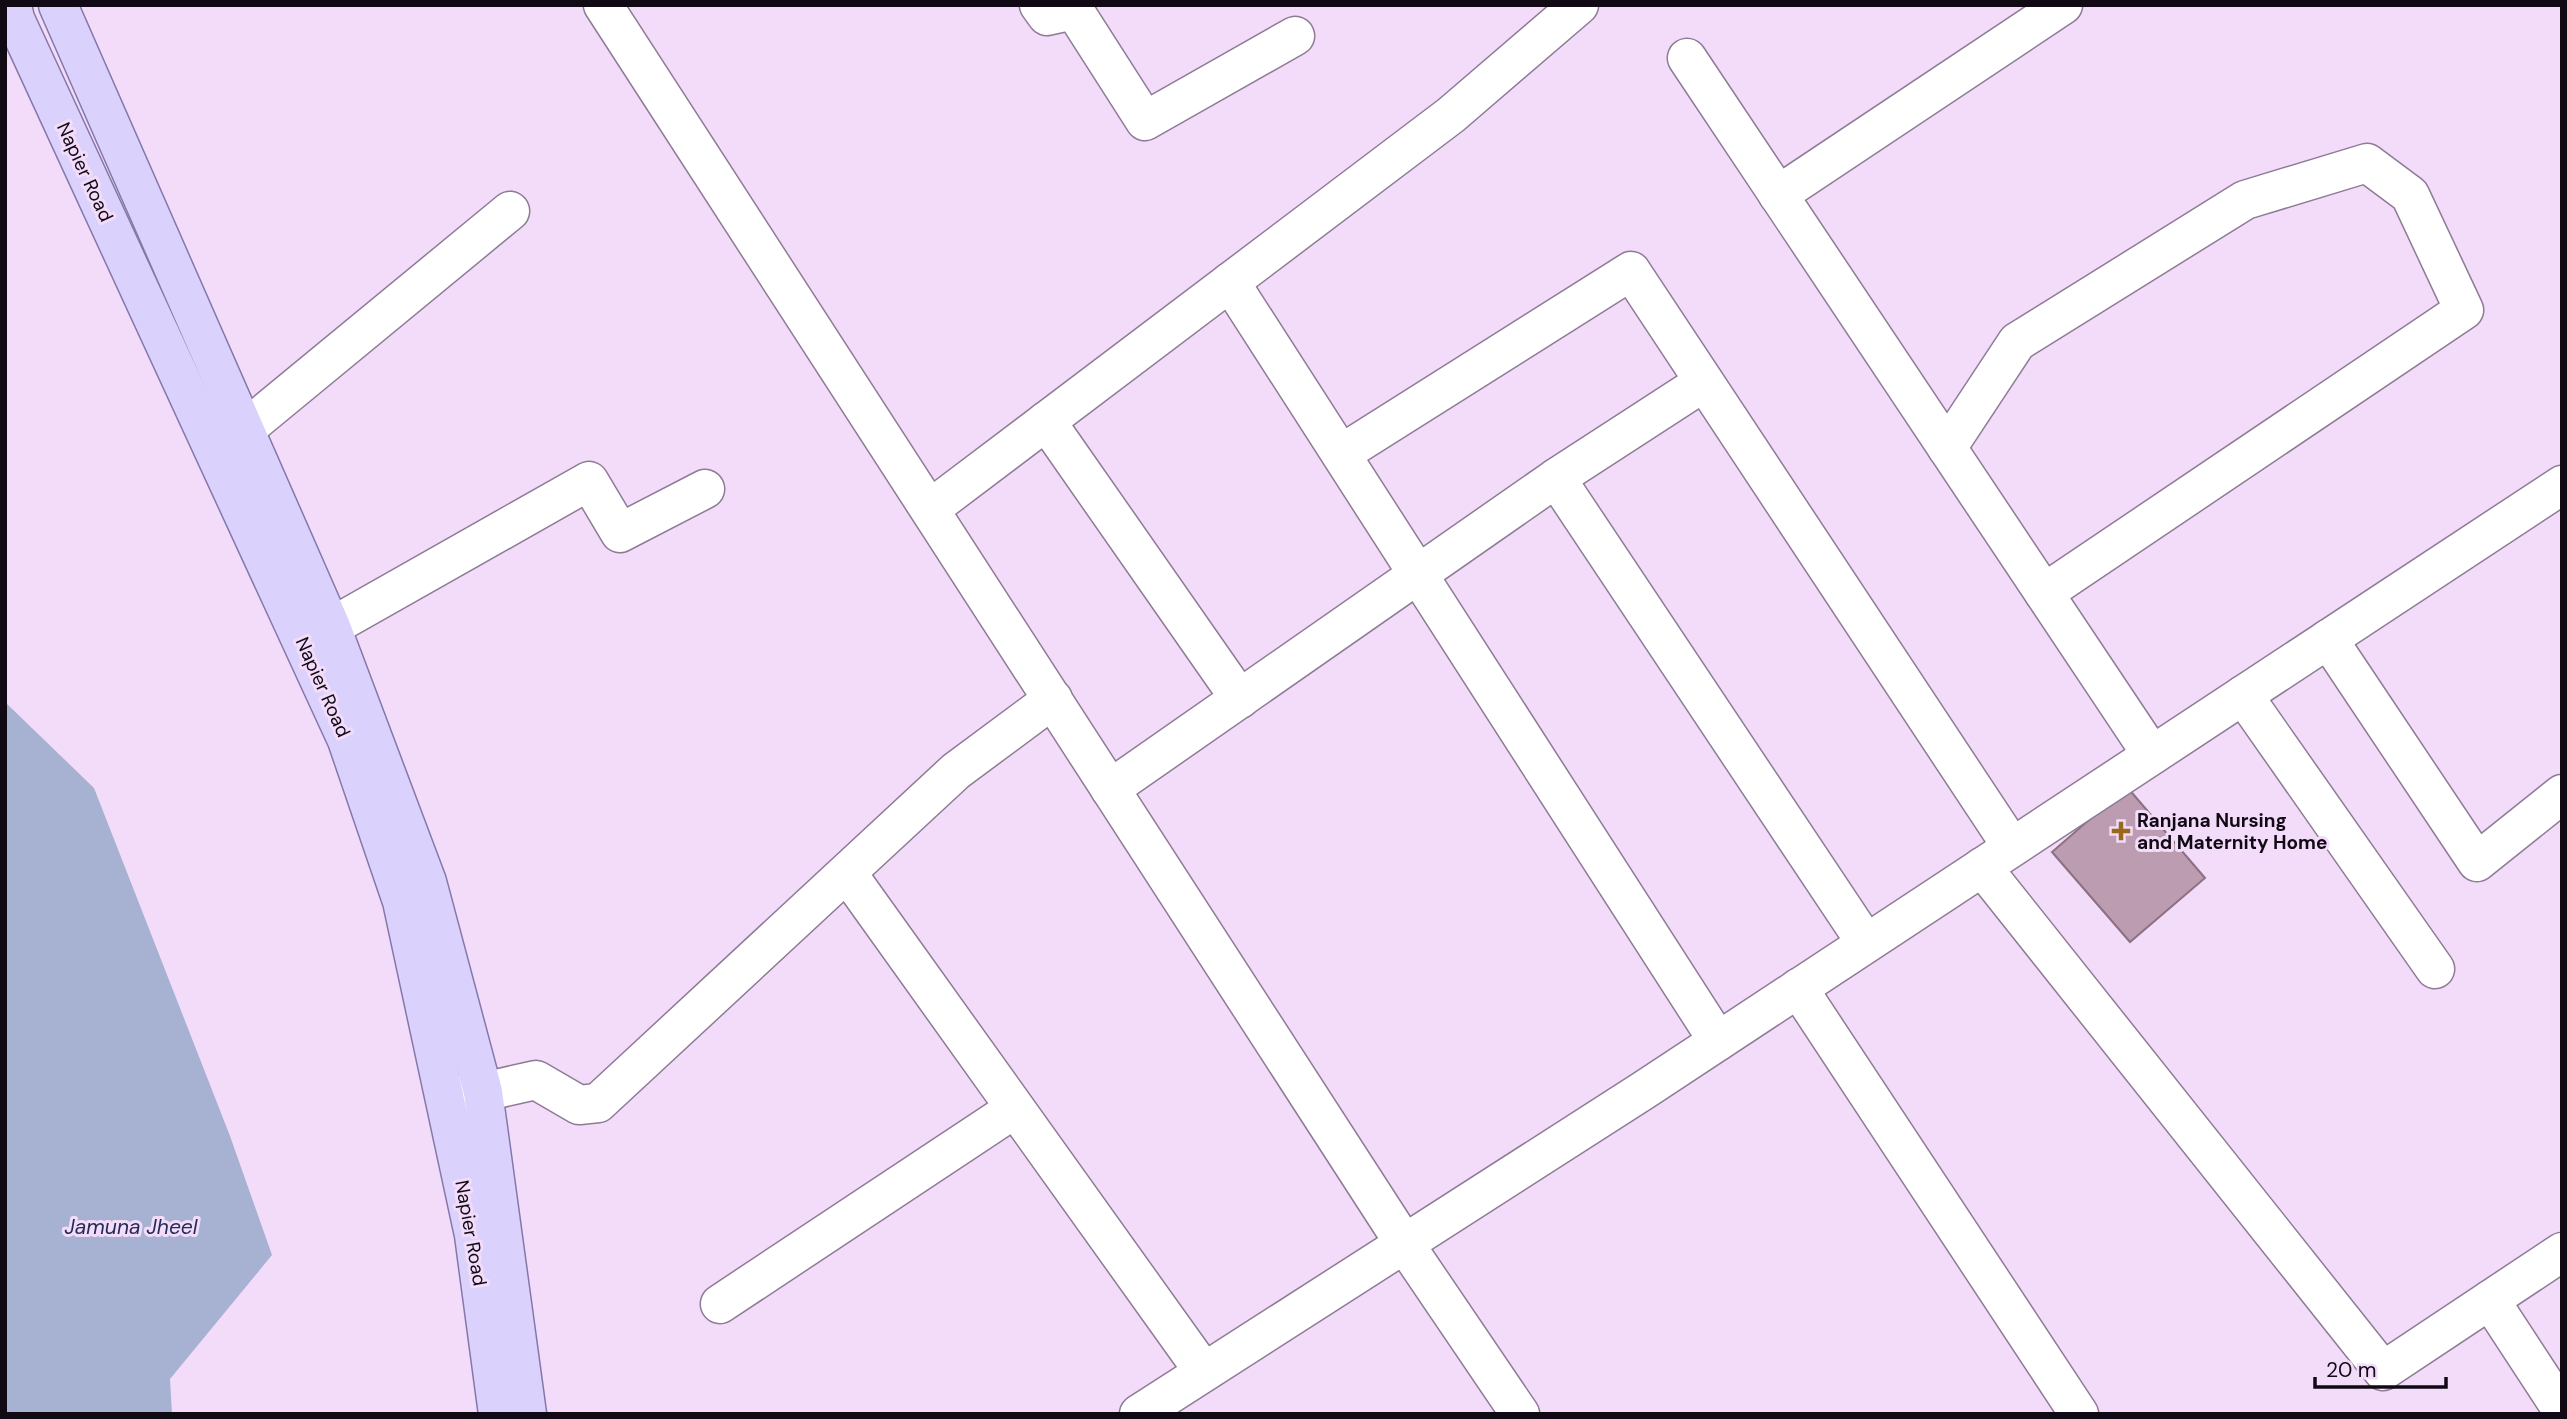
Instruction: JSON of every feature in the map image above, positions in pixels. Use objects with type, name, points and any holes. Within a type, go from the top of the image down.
[{"type":"main road","name":"Napier Road","points":[[12,5],[26,45],[347,740],[402,901],[474,1236],[498,1414]]},
{"type":"main road","points":[[58,5],[331,627],[427,882],[483,1092],[527,1414]]},
{"type":"street","points":[[603,5],[1405,1243],[1520,1414]]},
{"type":"street","points":[[1039,5],[1046,16],[1074,10],[1145,121],[1295,36]]},
{"type":"street","points":[[930,509],[1451,115],[1579,5]]},
{"type":"street","points":[[1779,195],[2063,5]]},
{"type":"street","points":[[1687,58],[2151,755]]},
{"type":"street","points":[[1947,449],[2017,342],[2245,200],[2367,163],[2410,195],[2465,310],[2044,593]]},
{"type":"street","points":[[243,431],[510,211]]},
{"type":"street","points":[[1341,454],[1631,271],[1704,382],[1997,857],[2383,1371],[2562,1252]]},
{"type":"street","points":[[1230,282],[1718,1041]]},
{"type":"street","points":[[1110,789],[1556,478],[1704,382]]},
{"type":"street","points":[[1046,421],[1240,699]]},
{"type":"street","points":[[1556,478],[1866,943]]},
{"type":"street","points":[[331,627],[589,481],[620,533],[705,489]]},
{"type":"street","points":[[1139,1414],[1718,1041],[2562,485]]},
{"type":"street","points":[[2328,639],[2477,862],[2562,794]]},
{"type":"street","points":[[2244,695],[2435,969]]},
{"type":"street","points":[[444,1095],[483,1092],[536,1080],[579,1105],[598,1103],[956,771],[1053,699]]},
{"type":"street","points":[[847,873],[1204,1372]]},
{"type":"street","points":[[1798,988],[2079,1414]]},
{"type":"street","points":[[720,1304],[1014,1109]]},
{"type":"street","points":[[2490,1300],[2562,1410]]},
{"type":"water","name":"Jamuna Jheel","points":[[5,702],[94,788],[230,1136],[272,1255],[170,1379],[172,1414],[5,1414]]},
{"type":"building","points":[[2127,787],[2205,878],[2130,942],[2052,852]]},
{"type":"place","name":"Ranjana Nursing and Maternity Home","points":[[2121,831]]}]
